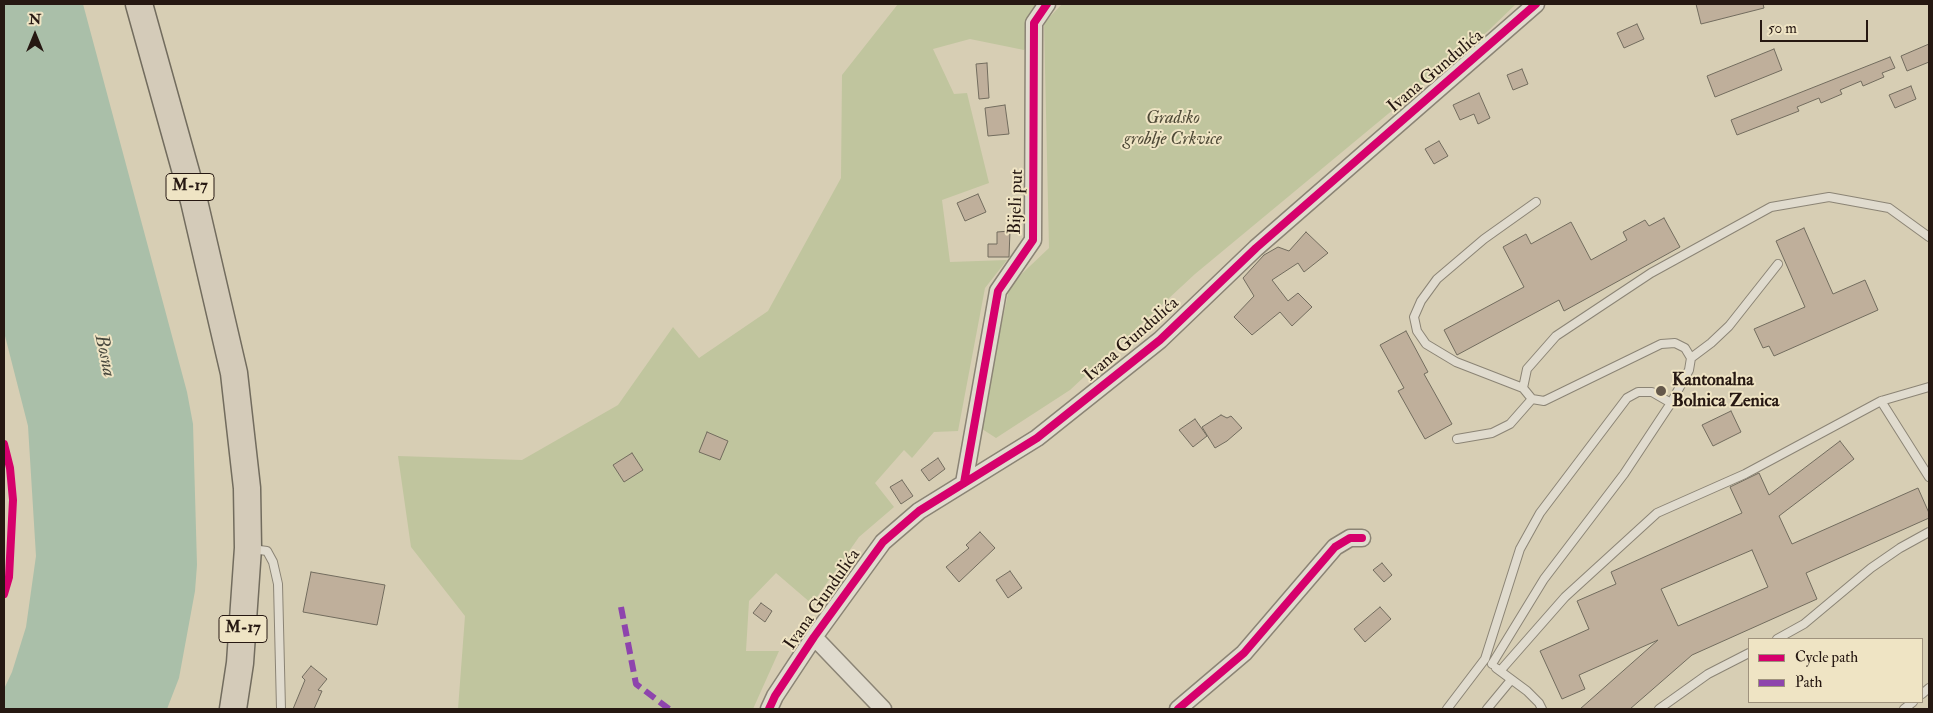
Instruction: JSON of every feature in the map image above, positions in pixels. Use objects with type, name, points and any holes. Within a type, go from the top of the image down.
[{"type":"highway","name":"M-17","points":[[139,4],[194,201],[234,373],[247,488],[248,548],[240,663],[233,709]]},
{"type":"street","name":"Bijeli put","points":[[964,482],[998,291],[1033,240],[1034,24],[1047,4]]},
{"type":"street","name":"Ivana Gundulića","points":[[769,709],[775,696],[814,637],[883,542],[919,511],[1037,438],[1160,340],[1256,248],[1536,4]]},
{"type":"street","points":[[1178,709],[1244,653],[1335,547],[1350,538],[1362,538]]},
{"type":"street","points":[[814,637],[883,709]]},
{"type":"lane","points":[[1523,388],[1527,369],[1556,336],[1651,273],[1770,207],[1829,197],[1888,208],[1929,237]]},
{"type":"lane","points":[[1492,664],[1544,579],[1624,474],[1671,403],[1689,370],[1691,358],[1686,348],[1675,343],[1661,344],[1544,402],[1532,399],[1523,388],[1456,362],[1426,344],[1417,331],[1414,316],[1437,279],[1484,239],[1536,202]]},
{"type":"lane","points":[[1691,358],[1730,326],[1778,264]]},
{"type":"lane","points":[[1500,671],[1565,597],[1657,514],[1745,474],[1881,400],[1929,387]]},
{"type":"lane","points":[[1447,709],[1485,659],[1520,550],[1540,512],[1627,398],[1638,392],[1652,392],[1671,403]]},
{"type":"lane","points":[[1457,439],[1492,433],[1510,424],[1532,399]]},
{"type":"lane","points":[[1881,400],[1929,477]]},
{"type":"lane","points":[[1779,638],[1804,624],[1871,568],[1900,548],[1929,532]]},
{"type":"lane","points":[[248,548],[267,551],[275,569],[278,584],[281,709]]},
{"type":"lane","points":[[1660,709],[1708,674],[1748,654]]},
{"type":"lane","points":[[1485,659],[1510,680],[1527,691],[1539,703],[1542,709]]},
{"type":"lane","points":[[1487,709],[1510,680]]},
{"type":"green space","points":[[898,4],[1048,4],[1024,50],[970,39],[933,49],[954,94],[967,93],[989,183],[942,200],[950,262],[1007,260],[985,288],[958,431],[934,432],[912,458],[904,450],[875,483],[894,507],[859,537],[812,604],[776,573],[749,601],[746,651],[779,651],[753,709],[458,709],[465,616],[411,547],[398,456],[522,460],[618,405],[673,327],[699,358],[768,311],[841,178],[842,75]]},
{"type":"green space","name":"Gradsko groblje Crkvice","points":[[1062,4],[1516,4],[1488,31],[1195,274],[1070,390],[996,438],[979,427],[1010,285],[1049,248],[1044,23]]},
{"type":"water","name":"Bosna","points":[[4,4],[83,4],[187,392],[193,424],[197,565],[195,591],[179,678],[167,709],[4,709],[4,689],[12,672],[26,627],[36,556],[28,426],[4,332]]},
{"type":"building","points":[[1696,4],[1763,4],[1764,8],[1701,24]]},
{"type":"building","points":[[1637,24],[1644,39],[1624,48],[1617,33]]},
{"type":"building","points":[[1929,44],[1929,62],[1907,71],[1901,56]]},
{"type":"building","points":[[1774,49],[1782,70],[1715,97],[1707,76]]},
{"type":"building","points":[[1890,57],[1895,68],[1882,73],[1884,77],[1863,86],[1861,81],[1840,90],[1842,94],[1821,103],[1819,98],[1797,107],[1799,111],[1737,135],[1731,120]]},
{"type":"building","points":[[987,63],[989,98],[979,99],[976,64]]},
{"type":"building","points":[[1522,69],[1528,84],[1513,90],[1507,75]]},
{"type":"building","points":[[1911,86],[1916,99],[1895,108],[1889,95]]},
{"type":"building","points":[[1479,93],[1490,118],[1478,124],[1474,114],[1460,120],[1453,105]]},
{"type":"building","points":[[1005,105],[1009,134],[988,136],[985,108]]},
{"type":"building","points":[[1439,141],[1448,156],[1434,164],[1425,149]]},
{"type":"building","points":[[978,194],[986,212],[965,221],[957,203]]},
{"type":"building","points":[[1664,218],[1680,247],[1564,311],[1559,300],[1457,355],[1444,330],[1524,287],[1503,247],[1526,234],[1531,244],[1571,222],[1591,260],[1627,240],[1623,232],[1645,220],[1649,226]]},
{"type":"building","points":[[1804,228],[1833,294],[1865,280],[1878,310],[1774,356],[1769,346],[1763,348],[1754,329],[1805,307],[1776,241]]},
{"type":"building","points":[[1010,231],[1009,257],[988,257],[988,244],[997,244],[997,232]]},
{"type":"building","points":[[1306,232],[1328,253],[1304,272],[1298,263],[1272,280],[1288,301],[1298,293],[1312,307],[1292,326],[1280,312],[1252,335],[1234,317],[1254,296],[1243,278],[1264,255],[1278,247],[1289,251]]},
{"type":"building","points":[[1406,331],[1428,372],[1424,374],[1452,424],[1425,439],[1398,391],[1404,388],[1380,345]]},
{"type":"building","points":[[1731,411],[1741,432],[1713,446],[1702,425]]},
{"type":"building","points":[[1221,415],[1227,418],[1231,416],[1242,428],[1227,441],[1215,448],[1202,427]]},
{"type":"building","points":[[1195,419],[1207,436],[1193,447],[1179,430]]},
{"type":"building","points":[[707,432],[728,441],[720,460],[699,452]]},
{"type":"building","points":[[1840,441],[1854,459],[1779,516],[1792,544],[1918,488],[1929,513],[1929,518],[1806,573],[1817,599],[1692,655],[1630,709],[1580,709],[1658,640],[1579,675],[1585,689],[1562,699],[1540,651],[1589,629],[1577,601],[1616,584],[1611,572],[1742,513],[1730,487],[1759,473],[1769,495]],"holes":[[[1752,550],[1768,587],[1678,626],[1661,589]]]},
{"type":"building","points":[[632,453],[643,470],[624,482],[613,465]]},
{"type":"building","points":[[938,458],[945,469],[929,481],[921,470]]},
{"type":"building","points":[[902,480],[913,496],[901,504],[890,487]]},
{"type":"building","points":[[980,532],[995,548],[959,582],[946,567],[969,548],[966,545]]},
{"type":"building","points":[[1382,563],[1392,575],[1384,582],[1373,570]]},
{"type":"building","points":[[1010,571],[1022,588],[1008,598],[996,580]]},
{"type":"building","points":[[311,572],[385,585],[377,625],[303,612]]},
{"type":"building","points":[[761,603],[772,611],[765,622],[753,613]]},
{"type":"building","points":[[1380,607],[1391,619],[1365,642],[1354,629]]},
{"type":"building","points":[[311,666],[327,679],[318,690],[322,691],[314,709],[293,709],[305,680],[302,677]]},
{"type":"marked path","points":[[621,607],[636,684],[669,709]]},
{"type":"cycle path","points":[[964,483],[998,291],[1033,240],[1034,23],[1047,4]]},
{"type":"cycle path","points":[[769,709],[775,696],[814,637],[883,542],[919,511],[1037,438],[1160,340],[1256,248],[1536,4]]},
{"type":"cycle path","points":[[4,444],[10,468],[13,500],[9,577],[4,594]]},
{"type":"cycle path","points":[[1178,709],[1244,653],[1335,547],[1350,538],[1362,538]]},
{"type":"place","name":"Kantonalna Bolnica Zenica","points":[[1661,391]]}]
